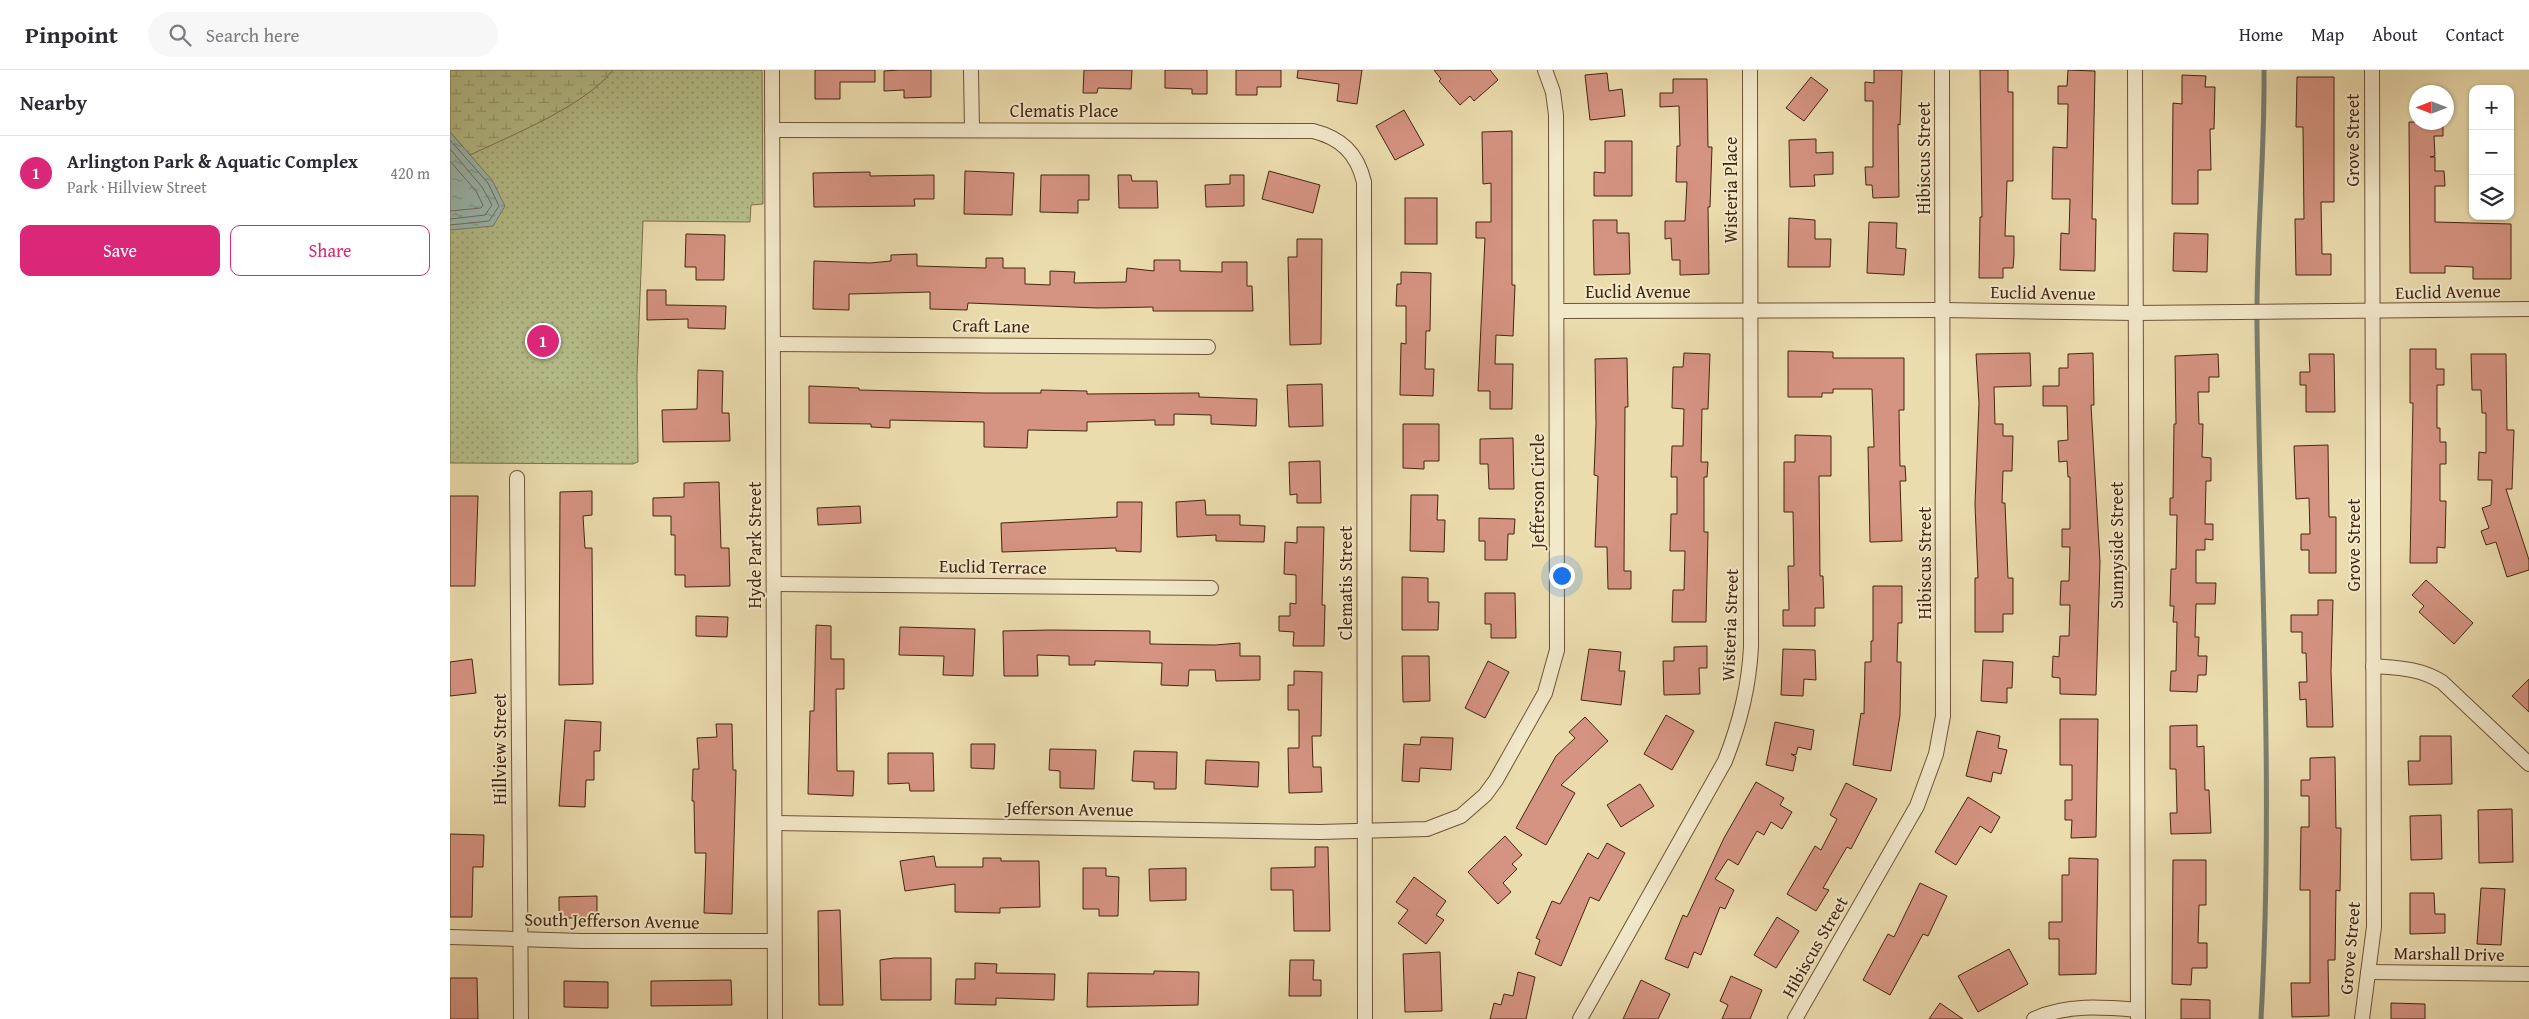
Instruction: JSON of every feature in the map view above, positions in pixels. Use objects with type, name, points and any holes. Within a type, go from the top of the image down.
[{"type":"street","name":"Hyde Park Street","points":[[772,70],[775,1019]]},
{"type":"street","points":[[971,70],[972,130]]},
{"type":"street","name":"Jefferson Circle","points":[[1365,831],[1427,829],[1462,816],[1479,802],[1496,780],[1550,682],[1557,650],[1556,115],[1553,92],[1545,70]]},
{"type":"street","name":"Wisteria Place","points":[[1750,70],[1750,311]]},
{"type":"street","name":"Hibiscus Street","points":[[1795,1019],[1917,806],[1936,754],[1943,716],[1942,70]]},
{"type":"street","name":"Sunnyside Street","points":[[2135,70],[2138,1015]]},
{"type":"street","name":"Grove Street","points":[[2362,1019],[2374,927],[2372,70]]},
{"type":"street","name":"Clematis Place","points":[[772,130],[1313,131],[1327,134],[1350,150]]},
{"type":"street","name":"Clematis Street","points":[[1350,150],[1360,168],[1364,182],[1365,1019]]},
{"type":"street","name":"Euclid Avenue","points":[[1557,311],[1943,310],[2135,313],[2529,309]]},
{"type":"street","name":"Wisteria Street","points":[[1580,1019],[1724,761],[1738,727],[1747,692],[1751,648],[1750,311]]},
{"type":"street","name":"Craft Lane","points":[[773,344],[1208,347]]},
{"type":"street","name":"Hillview Street","points":[[517,478],[521,1019]]},
{"type":"street","name":"Euclid Terrace","points":[[774,584],[1211,588]]},
{"type":"street","points":[[2373,666],[2414,669],[2430,674],[2442,682],[2529,764]]},
{"type":"street","name":"Jefferson Avenue","points":[[774,823],[1152,830],[1365,831]]},
{"type":"street","name":"South Jefferson Avenue","points":[[450,937],[582,941],[774,941]]},
{"type":"street","name":"Marshall Drive","points":[[2368,972],[2529,974]]},
{"type":"street","points":[[2034,1019],[2049,1012],[2069,1008],[2110,1008],[2138,1015]]},
{"type":"green space","points":[[450,70],[762,70],[763,204],[751,205],[750,222],[643,221],[637,374],[638,462],[633,464],[450,463]]},
{"type":"green space","points":[[450,70],[613,70],[585,96],[567,107],[526,129],[470,155],[450,132]]},
{"type":"water","points":[[450,132],[492,180],[505,206],[493,226],[450,230]]},
{"type":"building","points":[[815,70],[875,70],[875,82],[840,82],[840,99],[815,99]]},
{"type":"building","points":[[931,70],[931,97],[904,98],[904,90],[884,91],[884,71]]},
{"type":"building","points":[[1084,70],[1132,70],[1131,89],[1098,88],[1097,93],[1083,93]]},
{"type":"building","points":[[1165,70],[1207,70],[1207,94],[1192,94],[1192,89],[1165,88]]},
{"type":"building","points":[[1236,70],[1281,70],[1281,87],[1257,87],[1257,95],[1236,95]]},
{"type":"building","points":[[1298,70],[1362,70],[1357,104],[1337,101],[1339,84],[1297,78]]},
{"type":"building","points":[[1434,70],[1490,70],[1498,80],[1474,101],[1470,96],[1460,105],[1439,81],[1441,79]]},
{"type":"building","points":[[1874,70],[1902,70],[1900,125],[1898,124],[1899,197],[1873,198],[1872,185],[1866,185],[1865,167],[1873,167],[1873,101],[1865,101],[1865,82],[1874,83]]},
{"type":"building","points":[[1980,70],[2008,70],[2008,92],[2013,92],[2013,181],[2007,181],[2005,236],[2014,236],[2014,256],[2013,268],[2003,268],[2003,278],[1979,278],[1980,217],[1982,217]]},
{"type":"building","points":[[2068,70],[2095,71],[2092,219],[2096,219],[2095,271],[2060,270],[2061,233],[2069,234],[2070,199],[2052,199],[2053,147],[2067,148],[2068,104],[2058,104],[2058,86],[2067,86]]},
{"type":"building","points":[[1607,73],[1609,91],[1622,89],[1625,116],[1590,120],[1585,75]]},
{"type":"building","points":[[2182,75],[2206,76],[2205,87],[2215,87],[2214,129],[2210,129],[2211,170],[2198,170],[2198,204],[2172,204],[2173,103],[2182,104]]},
{"type":"building","points":[[1811,77],[1828,90],[1804,121],[1786,108]]},
{"type":"building","points":[[2297,77],[2334,77],[2334,202],[2321,202],[2322,254],[2331,254],[2331,275],[2296,275],[2295,219],[2304,219],[2303,127],[2296,127]]},
{"type":"building","points":[[1673,79],[1707,79],[1708,147],[1712,147],[1710,207],[1708,207],[1709,274],[1680,275],[1680,260],[1672,260],[1671,238],[1665,239],[1665,221],[1685,221],[1687,182],[1676,182],[1677,146],[1680,146],[1679,106],[1660,107],[1660,93],[1673,93]]},
{"type":"building","points":[[1404,110],[1424,145],[1395,160],[1376,126]]},
{"type":"building","points":[[2409,130],[2443,130],[2443,136],[2434,136],[2435,156],[2430,157],[2435,157],[2435,171],[2444,171],[2445,186],[2435,186],[2435,222],[2511,224],[2511,279],[2473,279],[2473,267],[2445,266],[2445,273],[2410,273]]},
{"type":"building","points":[[1512,131],[1512,285],[1515,285],[1513,336],[1496,335],[1495,364],[1513,364],[1512,409],[1490,409],[1490,391],[1478,391],[1485,238],[1476,238],[1476,222],[1491,222],[1491,183],[1483,184],[1482,132]]},
{"type":"building","points":[[1816,139],[1816,153],[1833,152],[1833,174],[1814,175],[1815,186],[1790,187],[1789,140]]},
{"type":"building","points":[[1605,141],[1632,141],[1632,196],[1594,196],[1594,172],[1605,173]]},
{"type":"building","points":[[965,171],[1014,173],[1012,215],[964,214]]},
{"type":"building","points":[[1269,171],[1320,185],[1313,213],[1262,199]]},
{"type":"building","points":[[870,172],[870,176],[934,175],[934,199],[914,199],[915,206],[814,207],[813,173]]},
{"type":"building","points":[[1041,175],[1089,175],[1089,200],[1078,200],[1078,213],[1040,212]]},
{"type":"building","points":[[1118,175],[1131,175],[1132,181],[1157,181],[1158,208],[1119,208]]},
{"type":"building","points":[[1230,175],[1244,175],[1244,206],[1206,207],[1205,185],[1230,184]]},
{"type":"building","points":[[1405,198],[1437,198],[1437,244],[1405,244]]},
{"type":"building","points":[[1789,218],[1815,220],[1815,239],[1831,239],[1830,267],[1788,267]]},
{"type":"building","points":[[1593,220],[1617,220],[1617,233],[1629,233],[1630,274],[1594,275]]},
{"type":"building","points":[[1869,222],[1897,223],[1896,248],[1906,249],[1904,275],[1867,273]]},
{"type":"building","points":[[2174,233],[2208,234],[2207,272],[2173,271]]},
{"type":"building","points":[[686,234],[725,235],[724,280],[696,280],[696,267],[685,267]]},
{"type":"building","points":[[1297,239],[1322,239],[1321,344],[1290,345],[1288,257],[1297,257]]},
{"type":"building","points":[[917,254],[917,266],[986,268],[986,258],[1003,258],[1003,268],[1025,268],[1025,284],[1050,285],[1050,271],[1075,272],[1074,283],[1126,282],[1127,268],[1154,271],[1154,260],[1180,260],[1180,271],[1222,272],[1222,262],[1247,262],[1247,286],[1252,286],[1253,311],[1153,311],[1153,307],[1098,308],[968,303],[967,310],[930,309],[930,292],[849,294],[849,310],[813,309],[814,261],[870,263],[891,261],[891,255]]},
{"type":"building","points":[[1401,272],[1431,273],[1430,331],[1426,331],[1425,369],[1434,369],[1433,396],[1400,395],[1401,343],[1406,344],[1406,306],[1396,306],[1397,284],[1401,284]]},
{"type":"building","points":[[647,290],[666,290],[666,305],[726,306],[725,329],[688,328],[688,319],[647,320]]},
{"type":"building","points":[[2410,349],[2436,349],[2436,369],[2444,369],[2444,385],[2437,385],[2437,428],[2440,428],[2440,442],[2446,442],[2446,464],[2440,464],[2440,501],[2446,501],[2445,548],[2437,547],[2437,563],[2410,563],[2413,403],[2410,403]]},
{"type":"building","points":[[1788,351],[1833,352],[1833,358],[1904,358],[1904,410],[1899,410],[1900,466],[1905,466],[1906,481],[1900,481],[1902,541],[1870,542],[1868,447],[1874,447],[1872,389],[1833,389],[1833,393],[1822,393],[1822,397],[1788,397]]},
{"type":"building","points":[[1684,353],[1710,354],[1708,409],[1702,409],[1701,462],[1708,462],[1707,477],[1704,477],[1704,532],[1708,532],[1706,622],[1672,622],[1673,590],[1684,590],[1685,551],[1670,551],[1671,514],[1677,514],[1677,477],[1671,477],[1672,446],[1683,446],[1684,409],[1672,408],[1673,367],[1683,367]]},
{"type":"building","points":[[2030,353],[2031,386],[1994,387],[1995,424],[2003,424],[2003,436],[2013,436],[2012,471],[2003,471],[2002,503],[2005,503],[2008,578],[2013,578],[2013,614],[2003,614],[2003,632],[1975,632],[1975,578],[1978,578],[1975,504],[1979,403],[1976,354]]},
{"type":"building","points":[[2093,353],[2094,405],[2091,405],[2100,562],[2096,695],[2060,694],[2060,678],[2052,677],[2053,656],[2059,657],[2060,636],[2069,636],[2070,605],[2060,605],[2061,581],[2069,581],[2070,547],[2062,547],[2062,529],[2070,529],[2070,477],[2068,477],[2067,461],[2059,462],[2058,441],[2068,440],[2067,406],[2043,406],[2043,386],[2059,386],[2059,368],[2068,368],[2068,354]]},
{"type":"building","points":[[2218,354],[2219,377],[2209,377],[2209,392],[2198,392],[2199,424],[2203,424],[2202,457],[2211,458],[2211,481],[2206,481],[2205,524],[2213,524],[2213,540],[2205,539],[2205,550],[2196,550],[2196,583],[2216,583],[2215,604],[2196,604],[2195,637],[2199,637],[2198,656],[2207,656],[2206,675],[2198,675],[2197,692],[2170,691],[2171,671],[2176,671],[2177,622],[2173,622],[2174,606],[2170,606],[2171,569],[2176,569],[2177,515],[2170,515],[2170,498],[2173,498],[2174,424],[2176,424],[2175,356]]},
{"type":"building","points":[[2309,354],[2334,354],[2335,412],[2306,412],[2306,385],[2300,385],[2300,372],[2310,372]]},
{"type":"building","points":[[2471,354],[2506,354],[2507,430],[2514,430],[2512,489],[2506,489],[2529,560],[2529,570],[2507,577],[2496,542],[2486,545],[2481,531],[2489,528],[2482,508],[2491,505],[2492,480],[2478,480],[2479,452],[2486,453],[2486,413],[2482,413],[2481,390],[2472,390]]},
{"type":"building","points":[[1627,358],[1628,407],[1625,407],[1624,571],[1631,571],[1631,589],[1608,589],[1607,547],[1595,547],[1598,476],[1594,475],[1596,424],[1595,359]]},
{"type":"building","points":[[698,370],[723,371],[722,413],[729,413],[730,441],[663,442],[662,410],[697,409]]},
{"type":"building","points":[[1322,384],[1323,426],[1289,427],[1287,385]]},
{"type":"building","points":[[809,386],[859,388],[859,390],[985,393],[1041,393],[1041,390],[1087,391],[1087,394],[1199,393],[1199,397],[1257,399],[1256,426],[1211,424],[1211,415],[1174,414],[1174,425],[1155,425],[1155,420],[1087,422],[1087,431],[1028,430],[1027,448],[984,447],[984,422],[890,420],[890,428],[871,427],[871,424],[809,423]]},
{"type":"building","points":[[1403,424],[1439,424],[1439,461],[1424,461],[1424,469],[1403,468]]},
{"type":"building","points":[[1795,435],[1831,436],[1831,476],[1819,476],[1820,576],[1823,576],[1824,608],[1815,608],[1815,626],[1783,626],[1783,610],[1789,610],[1788,566],[1794,566],[1793,512],[1784,512],[1784,462],[1795,462]]},
{"type":"building","points":[[1513,438],[1514,489],[1489,489],[1488,464],[1480,464],[1480,439]]},
{"type":"building","points":[[2328,445],[2329,517],[2336,517],[2336,573],[2309,573],[2309,550],[2301,550],[2301,534],[2310,534],[2309,498],[2296,499],[2294,446]]},
{"type":"building","points":[[1320,461],[1321,503],[1297,503],[1297,494],[1290,495],[1289,462]]},
{"type":"building","points":[[719,482],[721,548],[729,548],[730,586],[685,587],[685,575],[675,575],[675,535],[671,535],[671,516],[653,516],[653,498],[684,497],[684,483]]},
{"type":"building","points":[[592,491],[592,515],[583,516],[585,548],[592,548],[593,684],[559,685],[560,492]]},
{"type":"building","points":[[1411,495],[1438,495],[1437,520],[1445,520],[1444,552],[1410,551]]},
{"type":"building","points":[[450,496],[478,496],[475,586],[450,586]]},
{"type":"building","points":[[1205,500],[1206,515],[1240,515],[1240,525],[1265,526],[1264,542],[1216,541],[1216,535],[1177,537],[1176,502]]},
{"type":"building","points":[[1117,502],[1142,502],[1141,552],[1116,551],[1116,548],[1002,552],[1001,523],[1117,517]]},
{"type":"building","points":[[860,506],[861,523],[818,525],[817,508]]},
{"type":"building","points":[[1479,518],[1515,519],[1514,534],[1508,534],[1507,560],[1485,560],[1485,541],[1479,541]]},
{"type":"building","points":[[1297,527],[1324,527],[1322,605],[1325,605],[1324,646],[1293,646],[1294,632],[1279,631],[1279,616],[1290,616],[1290,603],[1296,604],[1296,575],[1284,574],[1285,542],[1297,543]]},
{"type":"building","points":[[1402,577],[1428,578],[1428,602],[1439,602],[1438,630],[1402,630]]},
{"type":"building","points":[[2426,580],[2473,623],[2454,644],[2419,612],[2424,606],[2412,595]]},
{"type":"building","points":[[1873,586],[1902,586],[1902,623],[1898,623],[1897,662],[1901,662],[1900,715],[1891,771],[1853,765],[1861,713],[1864,714],[1865,662],[1871,662]]},
{"type":"building","points":[[1485,593],[1515,593],[1516,638],[1491,638],[1491,624],[1485,624]]},
{"type":"building","points":[[2318,600],[2333,600],[2331,671],[2333,727],[2307,727],[2306,699],[2300,700],[2299,682],[2307,682],[2306,653],[2302,653],[2302,632],[2291,632],[2291,615],[2318,615]]},
{"type":"building","points":[[696,616],[728,617],[727,637],[696,636]]},
{"type":"building","points":[[816,625],[831,626],[831,659],[844,659],[844,689],[836,689],[837,771],[854,771],[853,796],[808,794],[810,711],[814,711]]},
{"type":"building","points":[[900,627],[975,629],[973,676],[943,675],[944,656],[899,655]]},
{"type":"building","points":[[1003,631],[1150,631],[1150,644],[1215,645],[1240,643],[1240,656],[1260,656],[1260,680],[1216,681],[1215,670],[1189,670],[1188,686],[1161,685],[1162,663],[1095,661],[1095,665],[1069,665],[1069,656],[1037,655],[1038,676],[1004,676]]},
{"type":"building","points":[[1707,646],[1707,668],[1699,668],[1700,694],[1664,695],[1663,661],[1674,661],[1674,647]]},
{"type":"building","points":[[1589,649],[1621,652],[1619,671],[1625,671],[1621,705],[1581,700]]},
{"type":"building","points":[[1783,649],[1815,650],[1816,680],[1804,679],[1803,696],[1781,695]]},
{"type":"building","points":[[1402,656],[1429,656],[1430,701],[1403,702]]},
{"type":"building","points":[[472,659],[476,693],[450,696],[450,662]]},
{"type":"building","points":[[1983,660],[2013,662],[2012,688],[2007,688],[2007,703],[1981,701]]},
{"type":"building","points":[[1488,661],[1509,672],[1485,718],[1465,708]]},
{"type":"building","points":[[1294,671],[1322,672],[1321,736],[1312,736],[1313,767],[1321,767],[1322,792],[1289,793],[1288,748],[1299,748],[1299,710],[1288,710],[1288,685],[1294,685]]},
{"type":"building","points":[[2529,679],[2529,712],[2512,696]]},
{"type":"building","points":[[1666,715],[1694,731],[1672,770],[1644,754]]},
{"type":"building","points":[[1585,717],[1608,741],[1561,785],[1575,793],[1546,845],[1516,828],[1556,756],[1575,738],[1569,732]]},
{"type":"building","points":[[2060,719],[2098,719],[2096,837],[2071,838],[2072,820],[2065,820],[2065,800],[2072,800],[2072,765],[2060,765]]},
{"type":"building","points":[[565,720],[601,722],[600,751],[594,751],[594,780],[586,780],[585,807],[559,806]]},
{"type":"building","points":[[1775,722],[1814,730],[1811,750],[1798,747],[1796,755],[1791,754],[1796,757],[1793,771],[1766,765]]},
{"type":"building","points":[[716,724],[732,724],[733,770],[736,770],[732,914],[704,913],[706,853],[695,853],[694,801],[692,801],[693,769],[699,769],[697,738],[717,737]]},
{"type":"building","points":[[2197,725],[2197,747],[2204,746],[2205,790],[2209,790],[2211,833],[2171,834],[2170,813],[2177,813],[2176,769],[2170,769],[2170,726]]},
{"type":"building","points":[[1977,731],[2000,736],[1998,748],[2007,750],[2001,774],[1993,772],[1991,782],[1966,776]]},
{"type":"building","points":[[2420,736],[2451,736],[2452,784],[2409,785],[2408,761],[2420,761]]},
{"type":"building","points":[[1421,737],[1453,738],[1451,770],[1420,768],[1419,782],[1402,781],[1404,744],[1420,745]]},
{"type":"building","points":[[971,744],[995,744],[994,769],[971,768]]},
{"type":"building","points":[[1050,749],[1096,750],[1094,789],[1060,788],[1060,771],[1049,770]]},
{"type":"building","points":[[1134,751],[1177,752],[1176,789],[1154,789],[1154,782],[1132,781]]},
{"type":"building","points":[[888,753],[933,753],[934,791],[910,791],[909,783],[888,784]]},
{"type":"building","points":[[2335,757],[2336,828],[2341,828],[2340,891],[2336,890],[2335,960],[2328,960],[2329,1016],[2292,1017],[2291,983],[2310,983],[2310,890],[2300,890],[2301,827],[2309,827],[2309,796],[2301,796],[2301,780],[2310,780],[2310,758]]},
{"type":"building","points":[[1206,760],[1259,762],[1258,787],[1205,784]]},
{"type":"building","points":[[1756,782],[1784,798],[1780,805],[1792,812],[1782,829],[1771,822],[1764,835],[1757,831],[1738,865],[1728,859],[1715,879],[1734,890],[1725,909],[1720,907],[1701,955],[1694,952],[1688,968],[1665,959],[1683,915],[1687,917],[1724,838]]},
{"type":"building","points":[[1846,783],[1877,799],[1851,849],[1847,847],[1823,888],[1829,890],[1816,911],[1787,894],[1815,846],[1821,850],[1837,819],[1830,815]]},
{"type":"building","points":[[1640,784],[1654,806],[1621,827],[1607,805]]},
{"type":"building","points":[[1968,797],[2000,817],[1991,833],[1980,826],[1956,865],[1935,852]]},
{"type":"building","points":[[2512,809],[2513,862],[2479,863],[2478,810]]},
{"type":"building","points":[[2441,815],[2442,859],[2411,860],[2410,816]]},
{"type":"building","points":[[450,834],[484,835],[483,867],[473,867],[472,917],[450,917]]},
{"type":"building","points":[[1505,836],[1522,855],[1512,864],[1517,869],[1503,883],[1511,892],[1498,904],[1468,872]]},
{"type":"building","points":[[1607,843],[1625,853],[1599,901],[1590,897],[1561,966],[1535,954],[1540,940],[1536,938],[1552,901],[1560,904],[1588,853],[1598,859]]},
{"type":"building","points":[[1315,847],[1328,847],[1330,931],[1294,931],[1293,890],[1271,890],[1271,868],[1315,867]]},
{"type":"building","points":[[934,856],[936,867],[983,867],[983,858],[1001,858],[1001,861],[1039,861],[1040,907],[1000,908],[1000,913],[955,912],[955,884],[905,891],[900,861]]},
{"type":"building","points":[[2069,858],[2098,859],[2096,974],[2059,975],[2059,939],[2049,939],[2049,922],[2062,922],[2062,875],[2069,875]]},
{"type":"building","points":[[2173,860],[2206,860],[2206,905],[2199,905],[2198,943],[2207,943],[2207,968],[2192,968],[2191,985],[2172,984]]},
{"type":"building","points":[[1083,868],[1106,868],[1106,876],[1119,877],[1118,916],[1099,916],[1099,909],[1083,909]]},
{"type":"building","points":[[1186,868],[1186,900],[1150,901],[1149,869]]},
{"type":"building","points":[[1414,877],[1446,901],[1436,915],[1444,920],[1426,944],[1398,923],[1408,910],[1396,902]]},
{"type":"building","points":[[1920,883],[1947,896],[1928,936],[1923,934],[1890,995],[1863,980],[1888,934],[1894,937]]},
{"type":"building","points":[[2481,888],[2505,889],[2501,945],[2477,944]]},
{"type":"building","points":[[2410,893],[2434,893],[2435,914],[2445,914],[2445,933],[2410,934]]},
{"type":"building","points":[[597,896],[597,918],[559,918],[559,897]]},
{"type":"building","points":[[840,910],[843,1005],[819,1005],[818,911]]},
{"type":"building","points":[[1777,917],[1799,931],[1776,968],[1754,955]]},
{"type":"building","points":[[2009,949],[2028,984],[1978,1012],[1958,976]]},
{"type":"building","points":[[1440,952],[1442,1011],[1405,1012],[1403,954]]},
{"type":"building","points":[[931,958],[931,1000],[881,1000],[880,960]]},
{"type":"building","points":[[1290,960],[1314,960],[1313,980],[1321,980],[1321,996],[1289,996]]},
{"type":"building","points":[[975,963],[997,964],[996,973],[1055,974],[1054,1000],[996,998],[996,1005],[955,1004],[956,979],[975,979]]},
{"type":"building","points":[[1154,971],[1199,972],[1198,1005],[1087,1007],[1088,973],[1154,974]]},
{"type":"building","points":[[1518,972],[1535,977],[1526,1019],[1490,1019],[1494,1003],[1501,1005],[1504,994],[1513,996]]},
{"type":"building","points":[[1731,976],[1762,990],[1750,1019],[1722,1019],[1728,1005],[1720,1001]]},
{"type":"building","points":[[450,978],[477,978],[478,1019],[450,1019]]},
{"type":"building","points":[[731,980],[732,1005],[651,1006],[651,981]]},
{"type":"building","points":[[1641,980],[1670,994],[1658,1019],[1623,1019]]},
{"type":"building","points":[[564,981],[608,982],[608,1008],[564,1007]]},
{"type":"building","points":[[2181,999],[2210,1000],[2210,1019],[2181,1019]]},
{"type":"building","points":[[1940,1003],[1963,1019],[1929,1019]]},
{"type":"building","points":[[2391,1003],[2425,1004],[2425,1019],[2391,1019]]},
{"type":"waterway","points":[[2261,1019],[2265,933],[2266,760],[2257,295],[2264,70]]},
{"type":"place","name":"Arlington Park & Aquatic Complex","points":[[543,341]]}]
